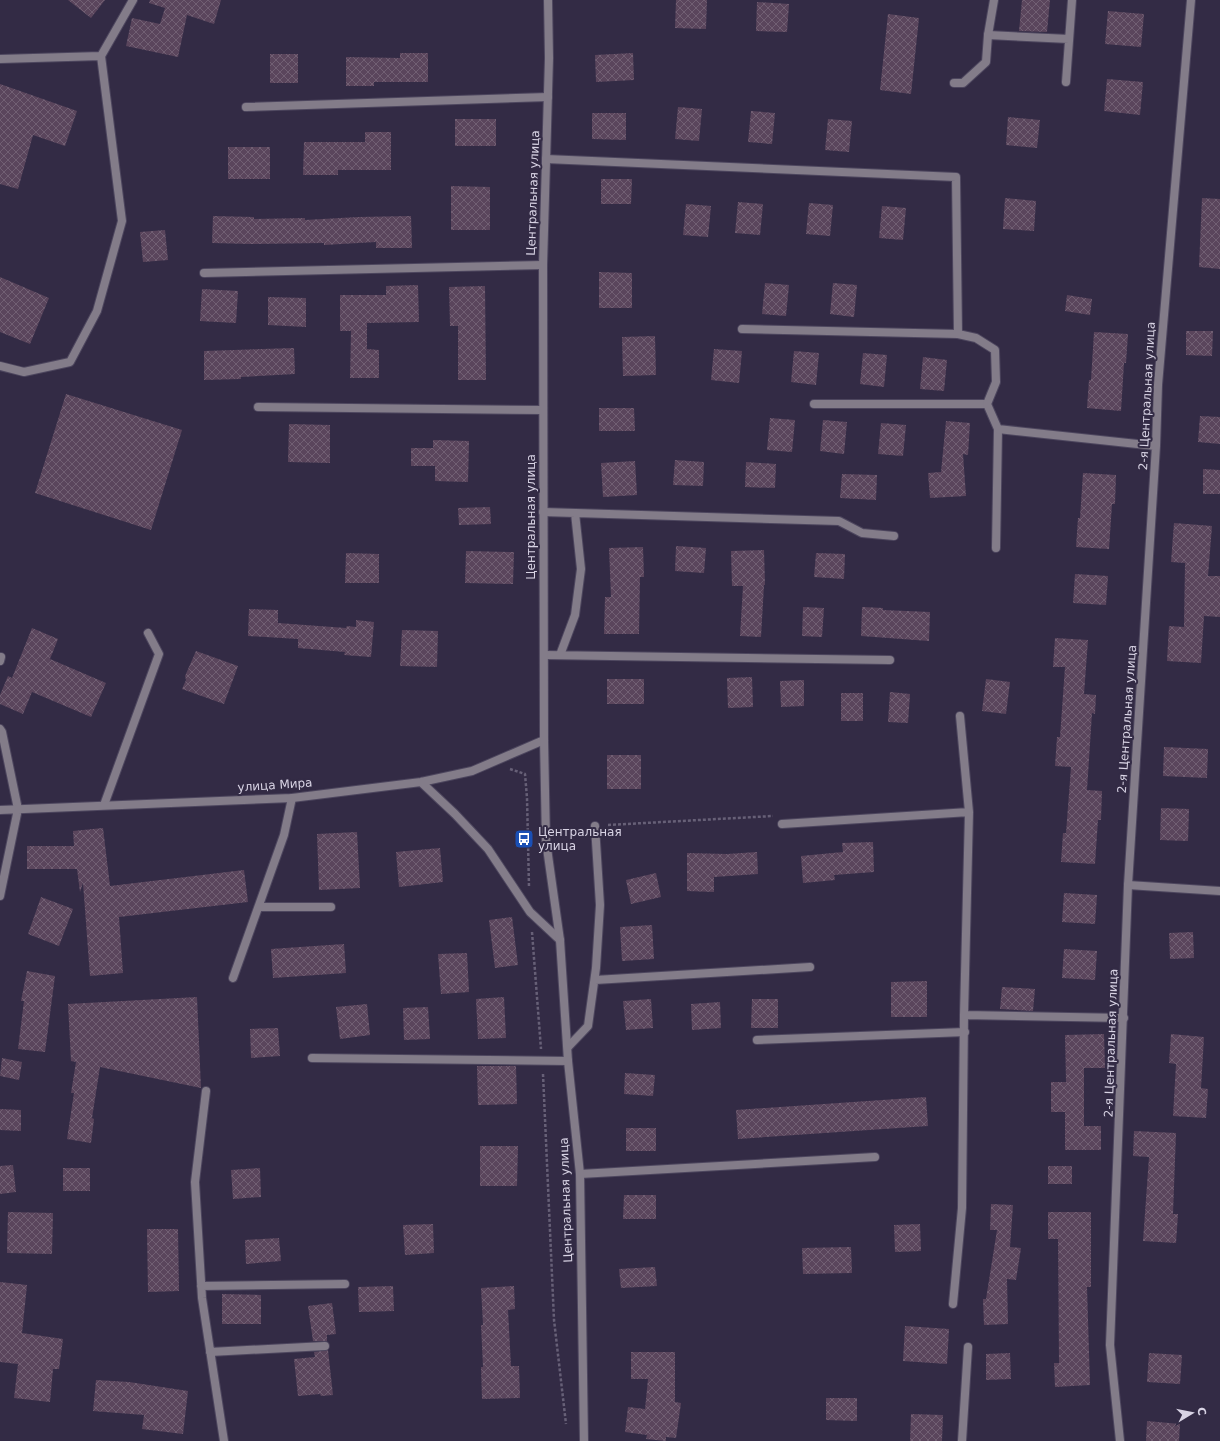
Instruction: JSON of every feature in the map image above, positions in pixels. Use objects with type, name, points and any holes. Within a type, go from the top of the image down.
[{"type":"street","points":[[0,366],[24,372],[70,362],[97,312],[122,221],[101,56],[134,0]]},
{"type":"street","name":"Центральная улица","points":[[548,0],[549,58],[543,265],[542,512],[546,841],[560,940],[568,1060],[580,1174],[584,1441]]},
{"type":"street","points":[[954,83],[963,83],[986,62],[988,35],[994,0]]},
{"type":"street","points":[[1066,82],[1072,0]]},
{"type":"street","name":"2-я Центральная улица","points":[[1120,1441],[1110,1345],[1124,1018],[1128,885],[1156,446],[1158,385],[1191,0]]},
{"type":"street","points":[[988,35],[1069,39]]},
{"type":"street","points":[[0,59],[101,56]]},
{"type":"street","points":[[246,107],[548,97]]},
{"type":"street","points":[[546,159],[956,177],[958,334]]},
{"type":"street","points":[[204,273],[543,265]]},
{"type":"street","points":[[742,329],[958,334],[976,338],[995,350],[996,382],[987,404],[998,429],[996,548]]},
{"type":"street","points":[[814,404],[987,404]]},
{"type":"street","points":[[258,407],[543,410]]},
{"type":"street","points":[[998,429],[1156,446]]},
{"type":"street","points":[[542,512],[839,521],[862,533],[894,536]]},
{"type":"street","points":[[560,655],[575,616],[581,569],[574,513]]},
{"type":"street","points":[[104,805],[159,654],[148,633]]},
{"type":"street","points":[[544,655],[890,660]]},
{"type":"street","points":[[953,1304],[962,1208],[964,1016],[969,812],[960,716]]},
{"type":"street","points":[[0,729],[2,732],[18,809],[0,896]]},
{"type":"street","name":"улица Мира","points":[[0,810],[292,798],[421,782],[472,771],[544,740]]},
{"type":"street","points":[[421,782],[455,814],[488,849],[530,912],[560,940]]},
{"type":"street","points":[[233,978],[284,835],[292,798]]},
{"type":"street","points":[[782,824],[969,812]]},
{"type":"street","points":[[568,1047],[588,1026],[595,980],[600,905],[595,826]]},
{"type":"street","points":[[1128,885],[1220,891]]},
{"type":"street","points":[[259,907],[331,907]]},
{"type":"street","points":[[595,980],[810,967]]},
{"type":"street","points":[[964,1016],[1124,1018]]},
{"type":"street","points":[[757,1040],[965,1032]]},
{"type":"street","points":[[312,1058],[568,1060]]},
{"type":"street","points":[[206,1091],[195,1182],[202,1298],[224,1441]]},
{"type":"street","points":[[580,1174],[875,1157]]},
{"type":"street","points":[[201,1286],[345,1284]]},
{"type":"street","points":[[210,1352],[325,1346]]},
{"type":"street","points":[[962,1441],[968,1347]]},
{"type":"path","points":[[499,760],[506,769],[513,769],[525,774],[530,890]]},
{"type":"path","points":[[595,826],[773,816],[782,824]]},
{"type":"path","points":[[530,912],[542,1060],[554,1320],[566,1424]]},
{"type":"building","points":[[68,0],[105,0],[91,18]]},
{"type":"building","points":[[150,0],[221,0],[214,24],[187,15],[178,57],[126,46],[132,18],[160,24],[165,8],[149,3]]},
{"type":"building","points":[[676,0],[707,0],[706,29],[675,28]]},
{"type":"building","points":[[1022,0],[1050,0],[1047,32],[1019,31]]},
{"type":"building","points":[[757,2],[789,4],[787,32],[756,31]]},
{"type":"building","points":[[1108,11],[1144,14],[1141,47],[1105,44]]},
{"type":"building","points":[[888,14],[919,18],[911,94],[880,90]]},
{"type":"building","points":[[400,53],[428,53],[428,82],[374,82],[374,86],[346,86],[346,57],[400,58]]},
{"type":"building","points":[[633,53],[634,80],[596,82],[595,55]]},
{"type":"building","points":[[270,54],[298,54],[298,83],[270,83]]},
{"type":"building","points":[[1107,79],[1143,82],[1140,115],[1104,111]]},
{"type":"building","points":[[0,84],[77,111],[65,146],[33,135],[18,189],[0,184]]},
{"type":"building","points":[[678,107],[702,109],[699,141],[675,139]]},
{"type":"building","points":[[751,111],[775,113],[772,144],[748,142]]},
{"type":"building","points":[[592,113],[626,113],[626,140],[592,139]]},
{"type":"building","points":[[1008,117],[1040,120],[1037,148],[1006,145]]},
{"type":"building","points":[[455,119],[496,119],[496,146],[455,146]]},
{"type":"building","points":[[828,119],[852,121],[849,152],[825,150]]},
{"type":"building","points":[[365,132],[391,132],[391,170],[338,170],[338,175],[303,175],[304,142],[365,142]]},
{"type":"building","points":[[228,147],[270,147],[270,179],[228,179]]},
{"type":"building","points":[[601,179],[632,179],[631,204],[601,204]]},
{"type":"building","points":[[451,186],[490,187],[490,230],[451,230]]},
{"type":"building","points":[[1005,198],[1036,201],[1034,231],[1003,229]]},
{"type":"building","points":[[1202,198],[1220,199],[1220,269],[1199,267]]},
{"type":"building","points":[[738,202],[763,204],[760,235],[735,233]]},
{"type":"building","points":[[809,203],[833,205],[830,236],[806,234]]},
{"type":"building","points":[[686,204],[711,206],[708,237],[683,235]]},
{"type":"building","points":[[882,206],[906,208],[903,240],[879,238]]},
{"type":"building","points":[[213,216],[254,217],[254,219],[305,218],[305,220],[411,216],[412,248],[376,248],[376,242],[324,245],[324,243],[212,243]]},
{"type":"building","points":[[165,230],[168,260],[143,262],[140,232]]},
{"type":"building","points":[[599,272],[632,273],[632,308],[599,308]]},
{"type":"building","points":[[0,277],[49,298],[30,344],[0,332]]},
{"type":"building","points":[[765,283],[789,285],[786,316],[762,314]]},
{"type":"building","points":[[833,283],[857,285],[854,317],[830,314]]},
{"type":"building","points":[[418,285],[419,322],[367,323],[367,349],[379,350],[379,378],[350,378],[351,331],[340,331],[340,295],[386,295],[386,286]]},
{"type":"building","points":[[485,286],[486,380],[458,380],[458,326],[450,326],[449,287]]},
{"type":"building","points":[[202,289],[238,291],[236,323],[200,321]]},
{"type":"building","points":[[1067,295],[1092,299],[1090,315],[1065,311]]},
{"type":"building","points":[[268,297],[306,298],[306,327],[268,325]]},
{"type":"building","points":[[1186,331],[1213,331],[1212,356],[1186,355]]},
{"type":"building","points":[[1094,332],[1128,334],[1126,363],[1124,363],[1121,411],[1087,408],[1089,380],[1091,380]]},
{"type":"building","points":[[655,336],[656,375],[623,376],[622,337]]},
{"type":"building","points":[[294,348],[295,374],[241,377],[241,379],[204,380],[204,351]]},
{"type":"building","points":[[714,349],[742,351],[739,383],[711,380]]},
{"type":"building","points":[[794,351],[819,353],[816,385],[791,382]]},
{"type":"building","points":[[863,353],[887,355],[884,387],[860,384]]},
{"type":"building","points":[[923,357],[947,360],[944,391],[920,389]]},
{"type":"building","points":[[66,394],[182,430],[151,530],[35,493]]},
{"type":"building","points":[[599,408],[634,408],[635,431],[599,431]]},
{"type":"building","points":[[1200,416],[1220,417],[1220,444],[1198,442]]},
{"type":"building","points":[[770,418],[795,420],[792,452],[767,450]]},
{"type":"building","points":[[823,420],[847,422],[844,454],[820,451]]},
{"type":"building","points":[[946,421],[970,423],[968,455],[963,454],[966,496],[930,498],[928,473],[941,472]]},
{"type":"building","points":[[881,423],[906,425],[903,456],[878,454]]},
{"type":"building","points":[[289,424],[330,425],[330,463],[288,462]]},
{"type":"building","points":[[433,440],[469,441],[468,482],[435,481],[435,466],[411,466],[411,448],[433,448]]},
{"type":"building","points":[[675,460],[704,462],[703,486],[673,485]]},
{"type":"building","points":[[635,461],[637,495],[603,497],[601,463]]},
{"type":"building","points":[[746,462],[776,464],[775,488],[745,487]]},
{"type":"building","points":[[1203,469],[1220,470],[1220,494],[1203,494]]},
{"type":"building","points":[[1083,473],[1116,475],[1115,504],[1112,504],[1109,549],[1076,547],[1078,518],[1080,518]]},
{"type":"building","points":[[842,474],[877,475],[876,500],[840,498]]},
{"type":"building","points":[[490,507],[491,524],[459,525],[458,508]]},
{"type":"building","points":[[1174,523],[1212,526],[1208,576],[1220,576],[1220,617],[1204,616],[1201,663],[1167,661],[1169,626],[1184,627],[1185,563],[1171,562]]},
{"type":"building","points":[[676,546],[706,548],[704,573],[675,571]]},
{"type":"building","points":[[643,547],[644,577],[640,577],[639,634],[604,634],[605,597],[611,597],[609,548]]},
{"type":"building","points":[[764,550],[765,585],[761,637],[740,636],[743,586],[732,586],[731,551]]},
{"type":"building","points":[[466,551],[514,552],[513,584],[465,583]]},
{"type":"building","points":[[346,553],[379,554],[379,583],[345,583]]},
{"type":"building","points":[[816,553],[845,554],[844,579],[814,577]]},
{"type":"building","points":[[1075,574],[1108,576],[1106,605],[1073,603]]},
{"type":"building","points":[[803,607],[824,608],[822,637],[802,636]]},
{"type":"building","points":[[862,607],[883,608],[883,610],[930,612],[929,641],[861,636]]},
{"type":"building","points":[[249,609],[278,610],[278,623],[346,628],[347,626],[356,627],[356,620],[374,622],[371,657],[344,655],[345,652],[298,648],[298,639],[248,636]]},
{"type":"building","points":[[32,628],[58,639],[50,659],[106,683],[91,717],[32,692],[23,714],[0,704],[0,695],[8,676],[12,678]]},
{"type":"building","points":[[402,630],[438,631],[437,667],[400,666]]},
{"type":"building","points":[[1055,638],[1088,640],[1084,694],[1096,695],[1095,714],[1092,713],[1087,790],[1102,791],[1101,820],[1098,820],[1095,864],[1061,862],[1063,833],[1066,833],[1071,767],[1055,766],[1057,737],[1060,737],[1065,667],[1053,667]]},
{"type":"building","points":[[196,651],[238,666],[224,704],[182,689],[186,680],[185,676]]},
{"type":"building","points":[[752,677],[753,707],[728,708],[727,678]]},
{"type":"building","points":[[607,679],[644,679],[644,704],[607,704]]},
{"type":"building","points":[[986,679],[1010,682],[1006,714],[982,711]]},
{"type":"building","points":[[804,680],[804,706],[781,707],[780,681]]},
{"type":"building","points":[[890,692],[910,694],[908,723],[888,722]]},
{"type":"building","points":[[841,693],[863,693],[863,721],[841,721]]},
{"type":"building","points":[[1164,747],[1208,749],[1207,778],[1163,776]]},
{"type":"building","points":[[607,755],[641,755],[641,789],[607,789]]},
{"type":"building","points":[[1161,808],[1189,809],[1188,841],[1160,840]]},
{"type":"building","points":[[103,828],[110,886],[244,870],[248,902],[119,917],[123,973],[90,976],[83,883],[80,892],[77,869],[27,869],[27,846],[74,846],[73,831]]},
{"type":"building","points":[[357,832],[360,888],[319,890],[317,834]]},
{"type":"building","points":[[873,842],[874,872],[834,875],[835,880],[803,883],[801,856],[843,852],[842,843]]},
{"type":"building","points":[[440,848],[443,882],[399,887],[396,852]]},
{"type":"building","points":[[757,852],[758,874],[714,877],[714,892],[687,891],[687,853],[727,854]]},
{"type":"building","points":[[656,873],[661,897],[631,904],[626,880]]},
{"type":"building","points":[[1064,893],[1097,895],[1095,924],[1062,922]]},
{"type":"building","points":[[41,897],[73,909],[59,946],[28,934]]},
{"type":"building","points":[[512,917],[518,965],[495,968],[489,920]]},
{"type":"building","points":[[652,925],[654,959],[622,961],[620,927]]},
{"type":"building","points":[[1193,932],[1194,958],[1170,959],[1169,933]]},
{"type":"building","points":[[344,944],[346,973],[273,978],[271,949]]},
{"type":"building","points":[[1064,949],[1097,951],[1095,980],[1062,978]]},
{"type":"building","points":[[467,953],[469,992],[441,994],[438,954]]},
{"type":"building","points":[[27,971],[55,976],[45,1052],[18,1049],[24,1001],[21,1001]]},
{"type":"building","points":[[927,981],[927,1017],[891,1017],[891,982]]},
{"type":"building","points":[[1002,987],[1035,989],[1033,1011],[1000,1009]]},
{"type":"building","points":[[197,997],[201,1088],[100,1067],[92,1118],[94,1119],[91,1143],[67,1139],[74,1093],[71,1093],[76,1062],[71,1061],[68,1004]]},
{"type":"building","points":[[504,997],[506,1038],[478,1039],[476,999]]},
{"type":"building","points":[[651,999],[653,1028],[626,1030],[623,1001]]},
{"type":"building","points":[[752,999],[778,999],[778,1028],[751,1028]]},
{"type":"building","points":[[720,1002],[721,1028],[692,1030],[691,1004]]},
{"type":"building","points":[[367,1004],[370,1035],[340,1039],[336,1007]]},
{"type":"building","points":[[428,1007],[430,1039],[404,1040],[403,1008]]},
{"type":"building","points":[[278,1028],[280,1056],[251,1058],[250,1029]]},
{"type":"building","points":[[1104,1034],[1105,1068],[1084,1068],[1084,1126],[1101,1126],[1101,1150],[1065,1150],[1065,1112],[1051,1112],[1051,1082],[1066,1082],[1065,1035]]},
{"type":"building","points":[[1171,1034],[1204,1037],[1201,1088],[1208,1089],[1206,1118],[1173,1116],[1176,1064],[1169,1063]]},
{"type":"building","points":[[2,1058],[22,1062],[19,1080],[0,1076]]},
{"type":"building","points":[[477,1066],[516,1066],[517,1104],[478,1105]]},
{"type":"building","points":[[625,1073],[655,1075],[653,1096],[624,1094]]},
{"type":"building","points":[[926,1097],[928,1126],[738,1139],[736,1110]]},
{"type":"building","points":[[0,1109],[21,1110],[21,1131],[0,1130]]},
{"type":"building","points":[[626,1128],[656,1128],[656,1151],[626,1151]]},
{"type":"building","points":[[1134,1131],[1176,1133],[1173,1214],[1178,1214],[1176,1243],[1143,1241],[1149,1157],[1133,1156]]},
{"type":"building","points":[[480,1146],[518,1146],[517,1186],[480,1186]]},
{"type":"building","points":[[13,1165],[16,1192],[0,1194],[0,1166]]},
{"type":"building","points":[[1048,1166],[1072,1166],[1072,1184],[1048,1184]]},
{"type":"building","points":[[63,1168],[90,1168],[90,1191],[63,1191]]},
{"type":"building","points":[[260,1168],[261,1197],[233,1199],[231,1170]]},
{"type":"building","points":[[624,1195],[656,1195],[656,1219],[623,1219]]},
{"type":"building","points":[[991,1204],[1013,1205],[1010,1247],[1021,1248],[1016,1280],[1007,1279],[1008,1324],[984,1325],[983,1299],[986,1299],[997,1230],[990,1230]]},
{"type":"building","points":[[8,1212],[53,1213],[52,1254],[7,1253]]},
{"type":"building","points":[[1048,1212],[1091,1212],[1091,1287],[1087,1287],[1090,1385],[1055,1387],[1054,1363],[1059,1363],[1058,1239],[1048,1239]]},
{"type":"building","points":[[433,1224],[434,1253],[405,1255],[403,1225]]},
{"type":"building","points":[[920,1224],[921,1251],[895,1252],[894,1225]]},
{"type":"building","points":[[147,1229],[178,1229],[179,1291],[148,1292]]},
{"type":"building","points":[[279,1238],[281,1261],[246,1264],[245,1240]]},
{"type":"building","points":[[851,1247],[852,1273],[803,1274],[802,1248]]},
{"type":"building","points":[[655,1267],[657,1286],[621,1288],[619,1269]]},
{"type":"building","points":[[0,1282],[27,1285],[22,1333],[63,1339],[59,1369],[53,1369],[50,1402],[14,1398],[18,1364],[0,1362]]},
{"type":"building","points":[[393,1286],[394,1311],[359,1312],[358,1287]]},
{"type":"building","points":[[514,1286],[515,1309],[508,1310],[511,1366],[519,1366],[520,1398],[482,1399],[481,1367],[483,1367],[481,1325],[483,1325],[481,1288]]},
{"type":"building","points":[[222,1294],[261,1295],[261,1324],[222,1324]]},
{"type":"building","points":[[332,1303],[336,1334],[327,1335],[327,1341],[313,1341],[308,1306]]},
{"type":"building","points":[[905,1326],[949,1329],[947,1364],[903,1361]]},
{"type":"building","points":[[328,1350],[333,1395],[321,1396],[320,1394],[298,1396],[294,1359],[315,1357],[314,1352]]},
{"type":"building","points":[[631,1352],[675,1352],[675,1402],[681,1403],[676,1438],[666,1437],[666,1441],[646,1439],[647,1435],[625,1432],[628,1407],[645,1409],[648,1379],[631,1379]]},
{"type":"building","points":[[1010,1353],[1011,1379],[986,1380],[986,1354]]},
{"type":"building","points":[[1149,1353],[1182,1355],[1180,1384],[1147,1382]]},
{"type":"building","points":[[96,1380],[129,1382],[188,1391],[183,1434],[142,1429],[144,1415],[93,1411]]},
{"type":"building","points":[[826,1398],[857,1398],[857,1421],[826,1420]]},
{"type":"building","points":[[911,1414],[943,1415],[942,1441],[910,1441]]},
{"type":"building","points":[[1147,1421],[1180,1424],[1179,1441],[1146,1441]]},
{"type":"place","name":"Центральная улица","points":[[524,839]]}]
